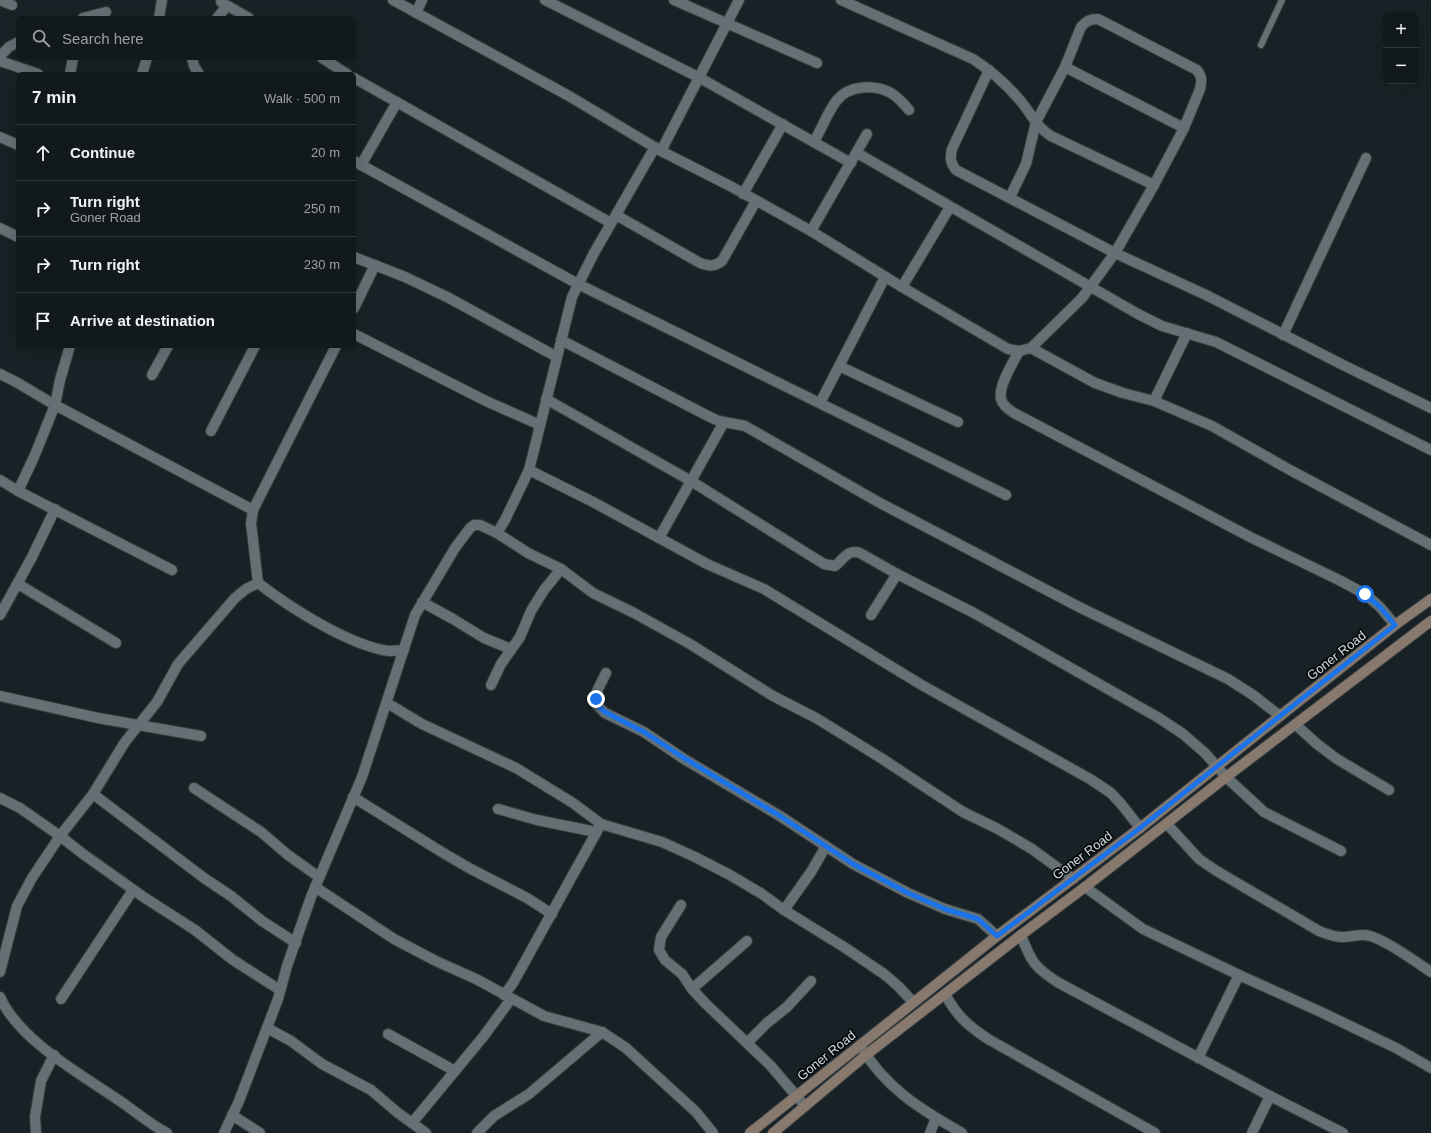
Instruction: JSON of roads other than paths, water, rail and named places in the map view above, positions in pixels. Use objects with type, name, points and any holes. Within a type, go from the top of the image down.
[{"type":"street","points":[[0,0],[12,5]]},
{"type":"street","points":[[159,16],[162,0]]},
{"type":"street","points":[[393,0],[569,96],[658,149],[811,232],[885,277],[1008,348],[1019,351],[1031,348],[1082,298],[1115,253],[1154,185],[1184,128],[1202,83],[1201,76],[1197,70],[1098,19],[1091,19],[1085,22],[1081,27],[1065,68],[1036,122],[1026,164],[1010,197]]},
{"type":"street","points":[[416,13],[422,0]]},
{"type":"street","points":[[545,0],[700,78],[851,162]]},
{"type":"street","points":[[674,0],[817,63]]},
{"type":"street","points":[[496,533],[505,520],[529,470],[572,297],[594,253],[700,78],[739,0]]},
{"type":"street","points":[[841,0],[973,59],[989,70],[1019,99],[1042,130],[1051,136],[1154,185]]},
{"type":"street","points":[[218,16],[222,2],[245,16]]},
{"type":"street","points":[[91,16],[106,12]]},
{"type":"street","points":[[0,56],[16,43]]},
{"type":"street","points":[[70,72],[73,60]]},
{"type":"street","points":[[143,72],[146,60]]},
{"type":"street","points":[[192,60],[198,72]]},
{"type":"street","points":[[325,60],[344,72]]},
{"type":"street","points":[[0,61],[32,72]]},
{"type":"street","points":[[1065,68],[1184,128]]},
{"type":"street","points":[[989,70],[952,149],[950,158],[956,170],[1115,253],[1206,295],[1431,408]]},
{"type":"street","points":[[356,79],[614,219],[709,266],[716,265],[722,261],[756,201]]},
{"type":"street","points":[[814,142],[836,101],[844,94],[856,88],[874,87],[889,92],[898,98],[910,110]]},
{"type":"street","points":[[397,102],[358,163],[578,284],[1006,495]]},
{"type":"street","points":[[743,194],[783,124]]},
{"type":"street","points":[[811,232],[867,134]]},
{"type":"street","points":[[0,137],[16,144]]},
{"type":"street","points":[[856,153],[1138,314],[1162,326],[1187,332],[1216,342],[1431,450]]},
{"type":"street","points":[[1284,335],[1366,158]]},
{"type":"street","points":[[902,287],[950,207]]},
{"type":"street","points":[[0,228],[16,236]]},
{"type":"street","points":[[356,258],[405,277],[449,298],[557,357]]},
{"type":"street","points":[[356,304],[375,265]]},
{"type":"street","points":[[820,403],[885,277]]},
{"type":"street","points":[[1154,401],[1187,332]]},
{"type":"street","points":[[356,335],[486,400],[540,425]]},
{"type":"street","points":[[561,340],[710,417],[724,422],[745,426],[880,503],[1081,608],[1228,679],[1253,695],[1280,716]]},
{"type":"street","points":[[18,491],[34,457],[55,405],[60,380],[69,348]]},
{"type":"street","points":[[152,375],[167,348]]},
{"type":"street","points":[[211,431],[254,348]]},
{"type":"street","points":[[333,348],[253,510],[251,523],[258,583],[301,612],[342,635],[370,646],[390,651],[404,650]]},
{"type":"street","points":[[1031,348],[1095,383],[1123,393],[1154,401],[1212,426],[1290,470],[1431,545]]},
{"type":"street","points":[[1019,351],[1002,387],[1001,399],[1005,407],[1252,538],[1365,594],[1380,607],[1395,625]]},
{"type":"street","points":[[839,366],[958,422]]},
{"type":"street","points":[[0,374],[55,405],[253,510]]},
{"type":"street","points":[[546,399],[691,481],[824,564],[835,566],[848,554],[855,552],[974,614],[1159,718],[1183,734],[1205,753],[1226,777],[1264,812],[1341,851]]},
{"type":"street","points":[[659,538],[724,422]]},
{"type":"street","points":[[529,470],[593,502],[707,564],[764,589],[920,684],[1090,779],[1111,793],[1140,828]]},
{"type":"street","points":[[0,480],[18,491],[172,570]]},
{"type":"street","points":[[0,615],[18,584],[55,510]]},
{"type":"street","points":[[224,1133],[267,1028],[317,882],[362,777],[415,615],[455,548],[474,525],[480,525],[496,533],[528,553],[561,569],[593,593],[634,613],[690,644],[774,696],[816,718],[881,758],[952,806],[998,829],[1032,850],[1143,929],[1239,976],[1396,1048],[1431,1068]]},
{"type":"street","points":[[491,685],[501,664],[520,637],[544,590],[561,569]]},
{"type":"street","points":[[871,614],[897,574]]},
{"type":"street","points":[[0,972],[17,906],[32,878],[60,836],[93,794],[125,742],[157,702],[178,664],[235,598],[246,589],[258,583]]},
{"type":"street","points":[[18,584],[116,643]]},
{"type":"street","name":"Goner Road","points":[[750,1133],[997,936],[1140,828],[1395,625],[1431,599]]},
{"type":"street","points":[[422,602],[454,619],[484,638],[511,649]]},
{"type":"street","name":"Goner Road","points":[[772,1133],[866,1055],[1431,621]]},
{"type":"street","points":[[606,673],[597,691],[596,699],[597,705],[605,712],[644,732],[780,816],[853,864],[908,893],[945,909],[978,919],[997,936]]},
{"type":"street","points":[[0,696],[98,718],[201,736]]},
{"type":"street","points":[[387,703],[422,724],[516,768],[573,803],[599,828]]},
{"type":"street","points":[[1296,725],[1317,744],[1337,759],[1389,790]]},
{"type":"street","points":[[194,788],[261,832],[317,882],[394,939],[544,1016],[602,1032],[626,1048],[696,1112],[712,1133]]},
{"type":"street","points":[[93,794],[204,878],[231,896],[262,921],[296,942]]},
{"type":"street","points":[[353,797],[440,851],[527,898],[552,914]]},
{"type":"street","points":[[0,798],[20,808],[133,890],[195,930],[233,960],[280,990]]},
{"type":"street","points":[[498,809],[537,820],[599,828],[662,842],[695,857],[730,875],[844,947],[884,974],[913,1002]]},
{"type":"street","points":[[1167,824],[1199,859],[1215,870],[1319,931],[1332,936],[1370,936],[1385,943],[1431,972]]},
{"type":"street","points":[[412,1123],[483,1037],[508,997],[513,983],[599,828]]},
{"type":"street","points":[[784,910],[811,872],[826,846]]},
{"type":"street","points":[[62,999],[133,890]]},
{"type":"street","points":[[681,905],[661,937],[659,950],[665,960],[682,974],[692,989],[770,1065],[805,1106]]},
{"type":"street","points":[[1021,935],[1028,955],[1042,972],[1059,983],[1198,1058],[1343,1133]]},
{"type":"street","points":[[692,989],[747,941]]},
{"type":"street","points":[[1198,1058],[1239,976]]},
{"type":"street","points":[[747,1043],[811,982]]},
{"type":"street","points":[[945,994],[953,1009],[968,1025],[988,1038],[1155,1133]]},
{"type":"street","points":[[0,997],[12,1019],[41,1046],[157,1128],[168,1133]]},
{"type":"street","points":[[267,1028],[291,1041],[322,1064],[371,1090],[426,1133]]},
{"type":"street","points":[[477,1133],[494,1116],[528,1094],[602,1032]]},
{"type":"street","points":[[388,1034],[455,1071]]},
{"type":"street","points":[[860,1045],[885,1079],[912,1102],[962,1133]]},
{"type":"street","points":[[36,1133],[35,1117],[41,1081],[54,1055]]},
{"type":"street","points":[[1252,1133],[1270,1096]]},
{"type":"street","points":[[232,1114],[260,1133]]},
{"type":"street","points":[[930,1133],[936,1118]]},
{"type":"lane","points":[[1261,45],[1282,0]]}]
